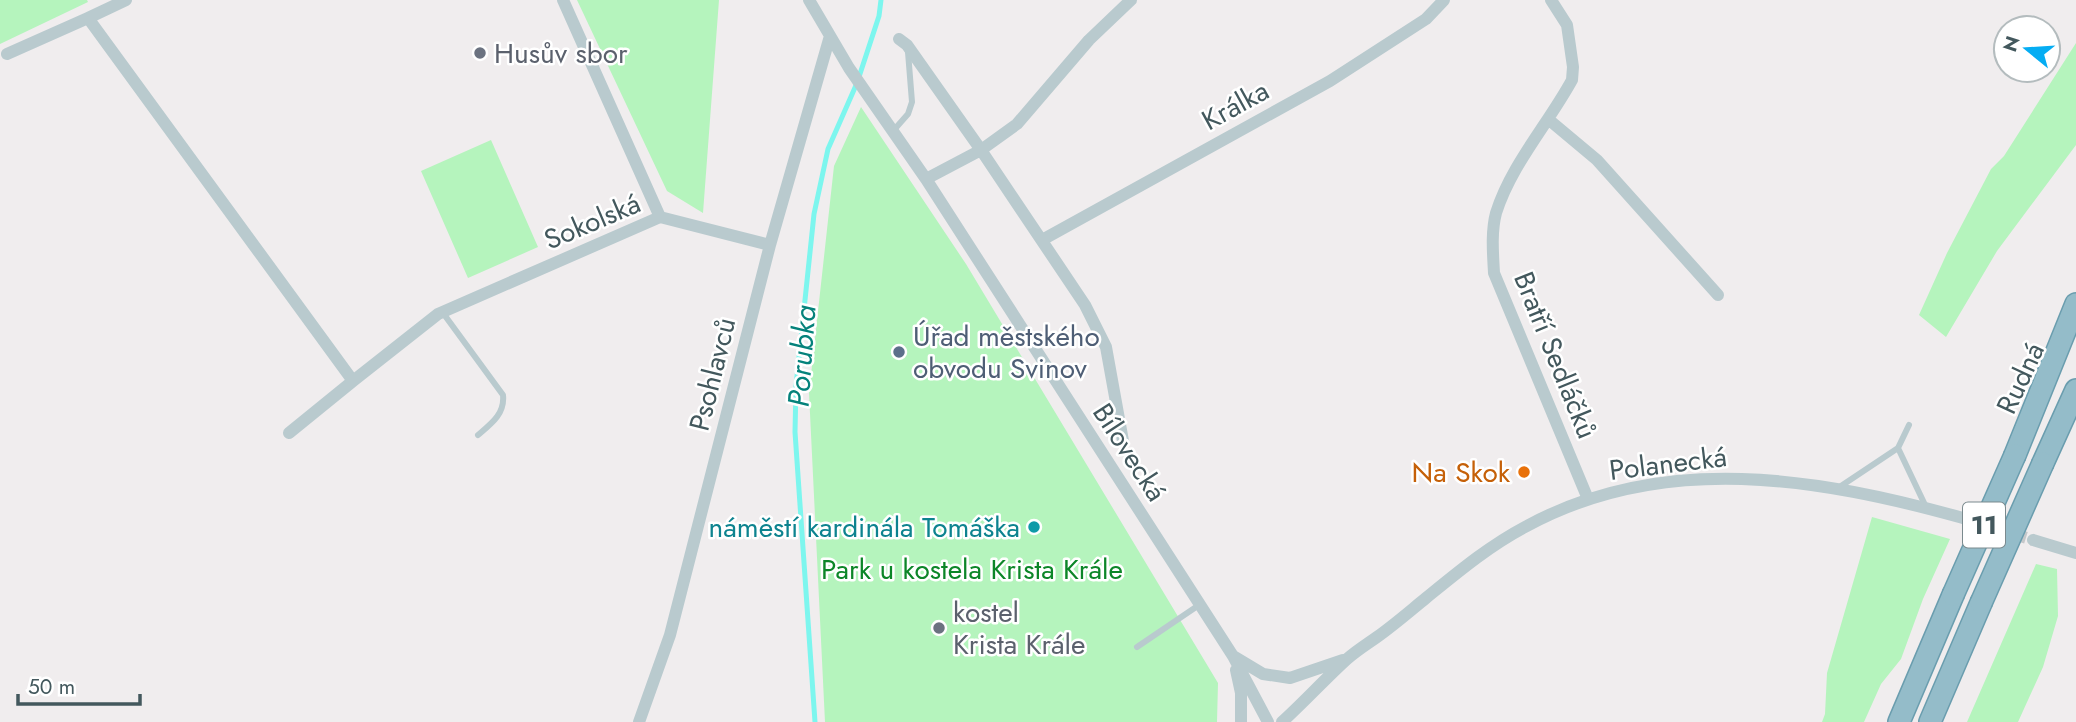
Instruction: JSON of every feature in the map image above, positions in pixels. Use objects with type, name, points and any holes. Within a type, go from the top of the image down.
[{"type":"highway","points":[[2015,455],[2076,304]]},
{"type":"highway","name":"Rudná","points":[[2015,455],[2076,325]]},
{"type":"highway","name":"Rudná","points":[[2043,463],[2076,390]]},
{"type":"highway","points":[[2043,463],[2076,409]]},
{"type":"highway","name":"11","points":[[1899,722],[2015,455]]},
{"type":"highway","name":"11","points":[[1930,722],[2043,463]]},
{"type":"street","points":[[7,54],[126,0]]},
{"type":"street","points":[[563,0],[660,217]]},
{"type":"street","name":"Bílovecká","points":[[809,0],[849,68],[894,131],[1233,656],[1268,722]]},
{"type":"street","points":[[926,180],[981,150],[1017,124],[1089,40],[1131,0]]},
{"type":"street","name":"Králka","points":[[1042,240],[1330,80],[1426,19],[1444,0]]},
{"type":"street","name":"Bratří Sedláčků","points":[[1551,0],[1567,25],[1573,67],[1572,80],[1513,176],[1496,214],[1494,273],[1588,499]]},
{"type":"street","points":[[88,18],[353,381],[289,433]]},
{"type":"street","name":"Psohlavců","points":[[639,722],[670,635],[770,245],[830,36]]},
{"type":"street","points":[[903,42],[981,150],[1085,305],[1106,347],[1124,441]]},
{"type":"street","points":[[1548,120],[1597,160],[1718,295]]},
{"type":"street","name":"Sokolská","points":[[353,381],[440,313],[660,217],[770,245]]},
{"type":"street","name":"Polanecká","points":[[1282,722],[1348,658],[1505,538],[1588,499],[1643,485],[1701,478],[1760,478],[1838,488],[1894,499],[1964,518]]},
{"type":"street","points":[[2034,540],[2076,553]]},
{"type":"street","points":[[1233,656],[1263,674],[1290,678],[1348,658]]},
{"type":"street","points":[[1233,656],[1241,693],[1241,722]]},
{"type":"lane","points":[[894,131],[908,114],[912,103],[903,42]]},
{"type":"lane","points":[[440,313],[503,395],[503,407],[496,419],[478,435]]},
{"type":"lane","points":[[1838,488],[1898,448],[1909,425]]},
{"type":"lane","points":[[1898,448],[1926,508]]},
{"type":"lane","points":[[1137,648],[1199,605]]},
{"type":"green space","points":[[0,0],[87,0],[88,2],[0,44]]},
{"type":"green space","points":[[577,0],[719,0],[703,213],[667,191]]},
{"type":"green space","points":[[2076,43],[2076,145],[1997,251],[1946,337],[1919,315],[1947,253],[1991,169],[2004,156],[2050,84],[2062,84],[2062,65]]},
{"type":"green space","name":"Park u kostela Krista Krále","points":[[861,107],[966,264],[1218,683],[1217,722],[825,722],[809,393],[834,166]]},
{"type":"green space","points":[[491,140],[538,247],[468,278],[421,171]]},
{"type":"green space","points":[[1872,517],[1950,539],[1923,599],[1901,659],[1881,684],[1864,722],[1822,722],[1825,714],[1827,673]]},
{"type":"green space","points":[[2036,564],[2057,569],[2058,616],[2043,667],[2018,722],[1967,722]]},
{"type":"waterway","name":"Porubka","points":[[815,722],[795,432],[796,386],[814,214],[828,149],[857,83],[879,16],[881,0]]},
{"type":"tunnel","points":[[1963,518],[2033,540]]},
{"type":"place","name":"Husův sbor","points":[[480,53]]},
{"type":"place","name":"Úřad městského obvodu Svinov","points":[[899,352]]},
{"type":"place","name":"Na Skok","points":[[1524,472]]},
{"type":"place","name":"náměstí kardinála Tomáška","points":[[1034,527]]},
{"type":"place","name":"kostel Krista Krále","points":[[939,628]]}]
